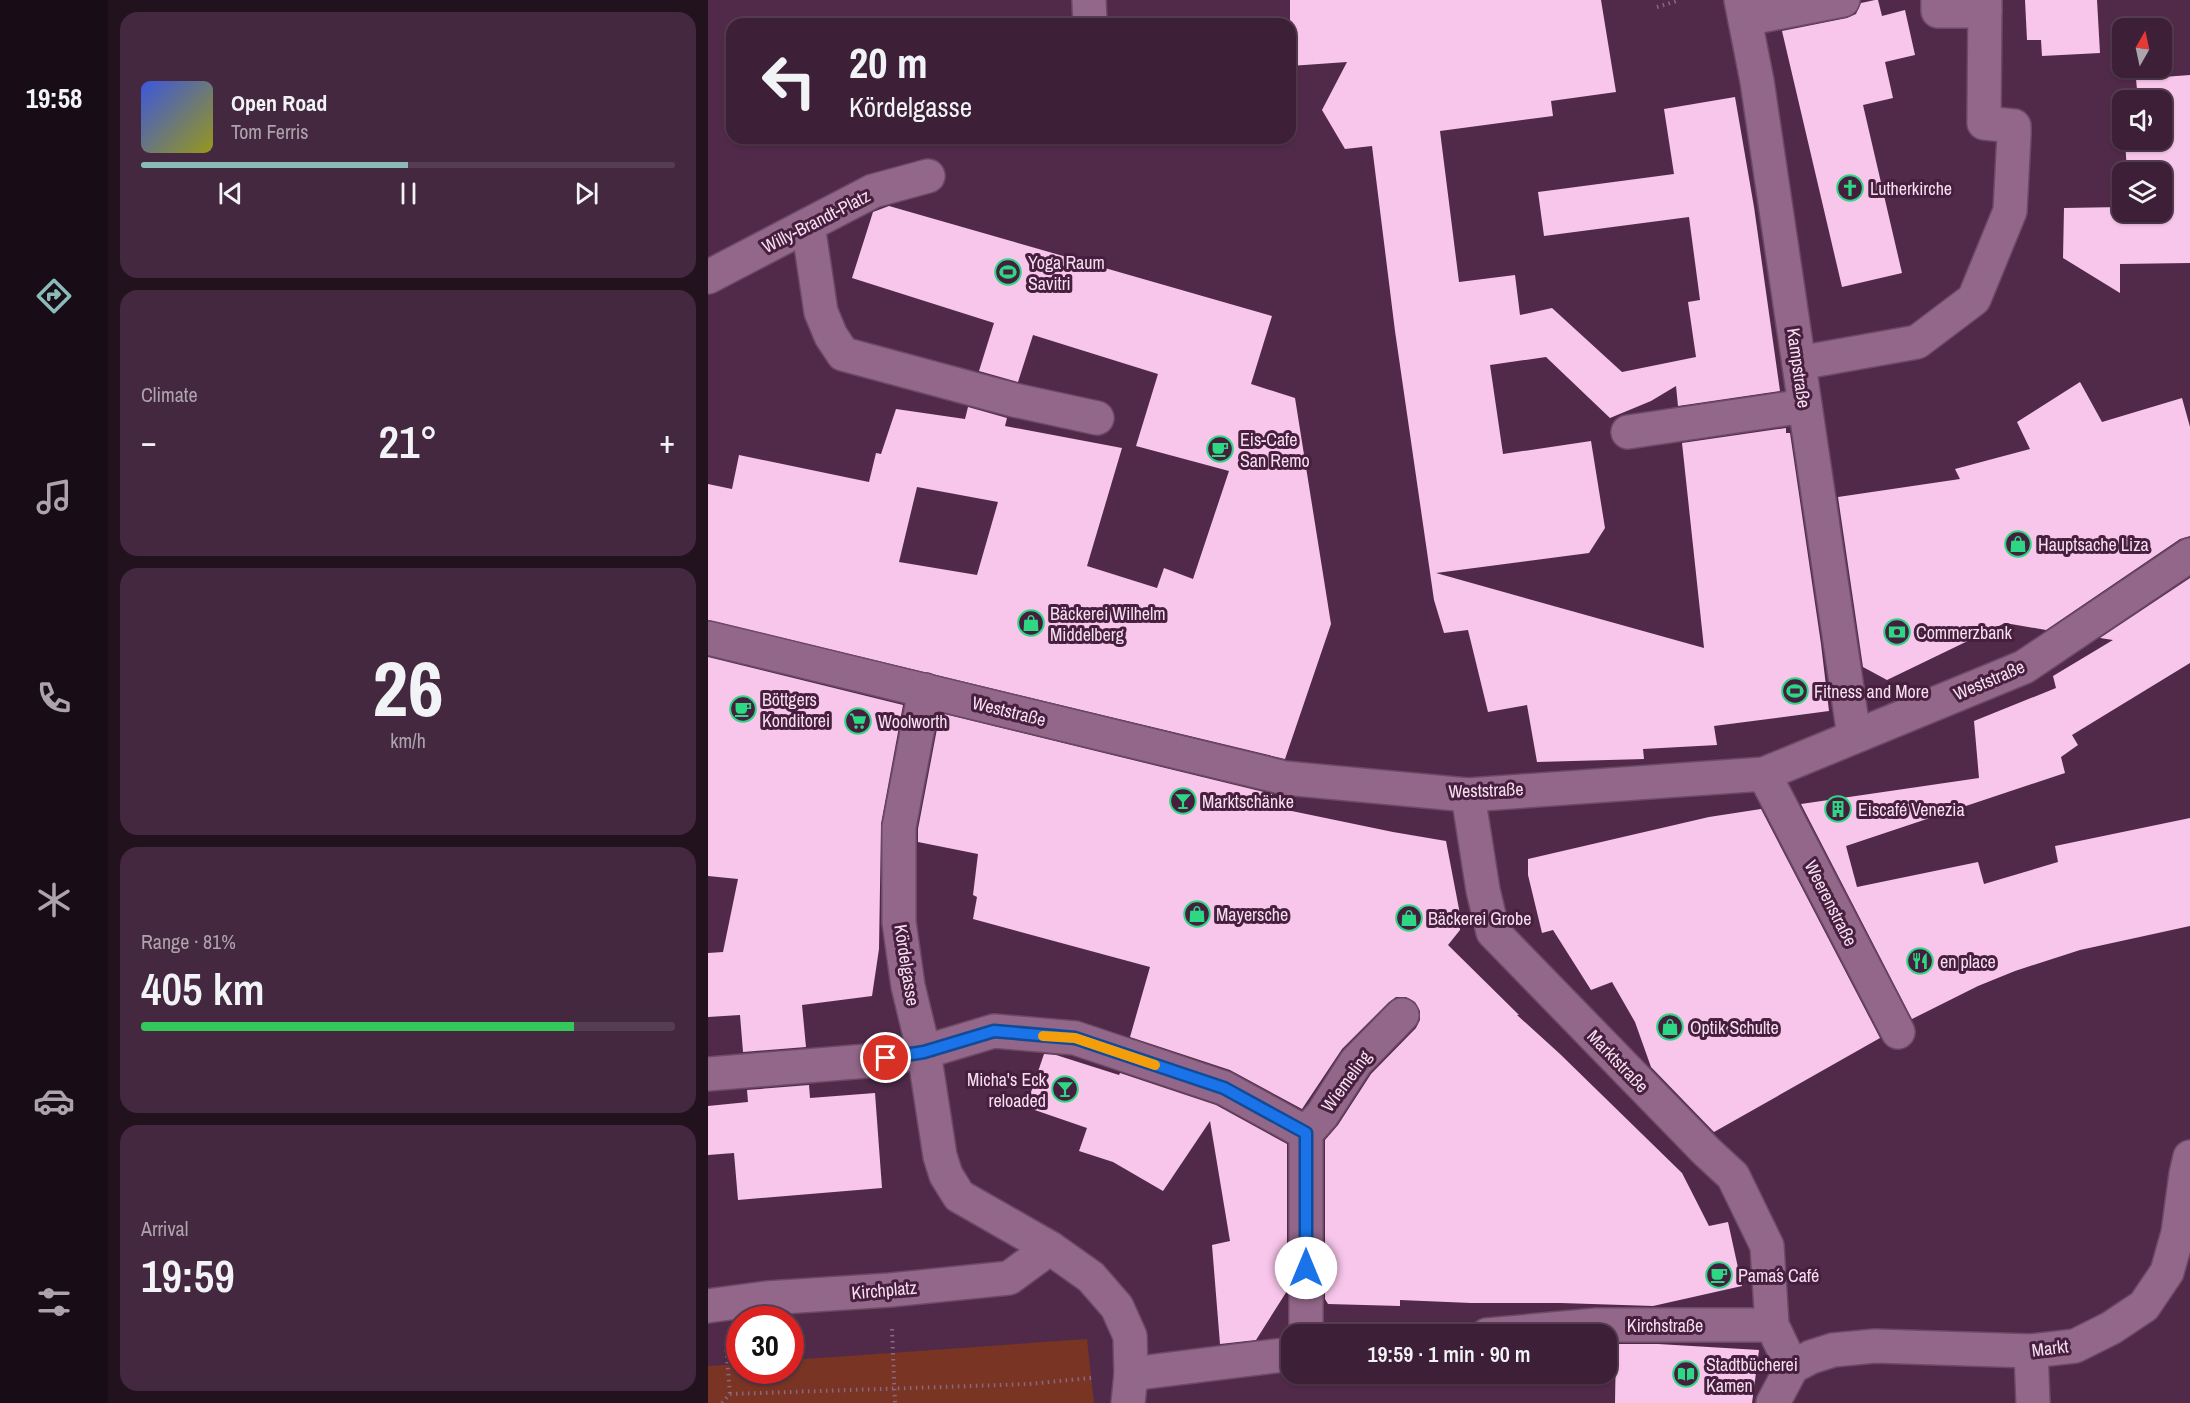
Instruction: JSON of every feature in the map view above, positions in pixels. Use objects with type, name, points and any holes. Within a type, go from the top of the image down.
[{"type":"street","points":[[1089,0],[1090,18]]},
{"type":"street","points":[[1743,10],[1843,0]]},
{"type":"street","points":[[1799,363],[1917,342],[1974,299],[2010,212],[2014,126],[1984,123],[1985,5],[1938,11],[1938,0]]},
{"type":"street","name":"Kampstraße","points":[[1743,10],[1757,81],[1854,736]]},
{"type":"street","name":"Willy-Brandt-Platz","points":[[708,277],[873,191],[928,176]]},
{"type":"street","points":[[808,225],[821,312],[831,336],[843,354],[1014,400],[1098,418]]},
{"type":"street","points":[[1628,432],[1805,406]]},
{"type":"street","name":"Weststraße","points":[[708,638],[1285,778],[1468,795],[1764,774],[2025,667],[2190,555]]},
{"type":"street","name":"Kördelgasse","points":[[925,690],[898,827],[899,922],[908,986],[924,1052],[940,1156],[946,1175],[959,1196],[1050,1248],[1091,1277],[1118,1307],[1130,1336],[1129,1389]]},
{"type":"street","name":"Weerenstraße","points":[[1764,774],[1898,1032]]},
{"type":"street","name":"Marktstraße","points":[[1468,795],[1483,890],[1493,932],[1733,1176],[1767,1246],[1772,1325]]},
{"type":"street","name":"Wiemeling","points":[[1306,1133],[1322,1115],[1356,1062],[1402,1015]]},
{"type":"street","points":[[708,1074],[867,1060],[924,1052],[994,1031],[1075,1038],[1224,1088],[1306,1133],[1306,1324]]},
{"type":"street","name":"Markt","points":[[1792,1367],[1811,1357],[1833,1350],[1875,1346],[2031,1351],[2075,1346],[2110,1328],[2144,1306],[2167,1272],[2184,1234],[2186,1174],[2190,1157]]},
{"type":"street","name":"Kirchplatz","points":[[715,1305],[767,1298],[890,1290],[1010,1278],[1050,1248]]},
{"type":"street","name":"Kirchstraße","points":[[1617,1325],[1772,1325]]},
{"type":"street","points":[[1772,1325],[1792,1367],[1773,1403]]},
{"type":"street","points":[[2031,1351],[2033,1403]]},
{"type":"street","points":[[1129,1389],[1281,1356]]},
{"type":"path","points":[[1657,7],[1680,0]]},
{"type":"path","points":[[890,1290],[895,1403]]},
{"type":"path","points":[[715,1305],[730,1394]]},
{"type":"path","points":[[722,1403],[730,1394],[894,1388],[1029,1384],[1129,1389]]},
{"type":"shaded area","points":[[1087,1339],[1094,1403],[708,1403],[708,1366],[726,1365],[726,1384],[804,1384],[804,1359]]},
{"type":"building","points":[[1290,0],[1601,0],[1616,92],[1551,101],[1553,116],[1440,131],[1459,282],[1515,275],[1520,315],[1552,308],[1622,372],[1696,357],[1688,302],[1700,300],[1689,217],[1544,236],[1538,192],[1674,174],[1664,109],[1735,97],[1754,207],[1780,391],[1678,406],[1676,386],[1651,401],[1610,418],[1546,357],[1490,365],[1503,454],[1591,441],[1605,528],[1589,553],[1436,573],[1704,648],[1682,443],[1786,428],[1786,433],[1790,433],[1829,711],[1714,726],[1717,745],[1643,749],[1644,759],[1537,762],[1527,705],[1488,712],[1468,630],[1444,633],[1434,600],[1395,331],[1372,146],[1345,149],[1322,110],[1347,62],[1296,66],[1296,18],[1290,18]]},
{"type":"building","name":"Lutherkirche","points":[[1878,0],[1882,16],[1905,10],[1915,55],[1885,62],[1893,98],[1863,105],[1902,273],[1842,287],[1782,31],[1847,18],[1856,14],[1861,3]]},
{"type":"building","points":[[2025,0],[2097,0],[2100,53],[2042,56],[2041,40],[2027,40]]},
{"type":"building","points":[[2190,75],[2190,263],[2120,264],[2120,293],[2063,258],[2064,208],[2112,207],[2112,222],[2172,222],[2172,162],[2126,162],[2126,150],[2172,150],[2172,90],[2137,90],[2136,79]]},
{"type":"building","points":[[889,206],[1272,316],[1251,384],[1295,398],[1331,624],[1285,759],[708,620],[708,484],[732,489],[739,455],[869,482],[876,453],[881,454],[896,409],[965,419],[968,407],[1007,418],[1005,426],[1122,448],[1087,566],[1157,588],[1164,568],[1193,579],[1229,471],[1136,446],[1158,374],[1033,335],[1018,382],[979,371],[994,323],[852,278],[873,212]],"holes":[[[917,487],[998,502],[977,575],[899,562]]]},
{"type":"building","points":[[2080,382],[2102,422],[2182,398],[2190,427],[2190,536],[2180,539],[2046,630],[2005,623],[1887,680],[1863,667],[1838,497],[1960,479],[1955,469],[2030,449],[2017,422]]},
{"type":"building","points":[[2190,578],[2190,663],[2072,735],[2078,745],[2061,757],[2065,773],[1846,846],[1857,887],[1978,862],[1984,884],[2058,862],[2055,846],[2190,818],[2190,926],[2080,950],[2015,971],[1978,986],[1912,1019],[1801,804],[1979,778],[1974,721],[2056,688],[2053,676],[2113,640],[2100,638]]},
{"type":"building","points":[[708,657],[903,705],[881,824],[879,949],[872,996],[802,1005],[806,1047],[743,1052],[740,1015],[708,1017],[708,953],[723,952],[738,879],[708,876]]},
{"type":"building","points":[[940,713],[1272,794],[1268,806],[1446,841],[1459,909],[1460,930],[1448,945],[1519,1015],[1517,1015],[1682,1173],[1709,1226],[1728,1222],[1742,1286],[1653,1306],[1400,1300],[1400,1306],[1328,1304],[1325,1299],[1325,1140],[1338,1125],[1371,1074],[1416,1028],[1420,1020],[1420,1011],[1415,1002],[1406,997],[1396,997],[1389,1002],[1342,1049],[1302,1109],[1230,1070],[1130,1037],[1150,967],[973,919],[977,897],[973,895],[978,854],[918,842],[918,829]]},
{"type":"building","points":[[1761,809],[1880,1038],[1714,1132],[1651,1067],[1635,1022],[1612,982],[1591,990],[1553,930],[1542,933],[1528,875],[1528,859],[1709,817]]},
{"type":"building","points":[[1044,1054],[1056,1055],[1119,1075],[1120,1073],[1216,1105],[1287,1144],[1287,1291],[1256,1340],[1220,1344],[1212,1245],[1230,1241],[1210,1121],[1163,1191],[1113,1162],[1079,1151],[1087,1128],[1026,1107]]},
{"type":"building","points":[[809,1085],[810,1098],[875,1093],[882,1188],[738,1200],[734,1153],[708,1155],[708,1106],[748,1102],[747,1090]]},
{"type":"building","name":"Stadtbücherei Kamen","points":[[1617,1344],[1759,1350],[1752,1403],[1615,1403]]},
{"type":"slow traffic","points":[[1043,1036],[1075,1038],[1155,1065]]},
{"type":"place","name":"Lutherkirche","points":[[1850,188]]},
{"type":"place","name":"Yoga Raum Savitri","points":[[1008,272]]},
{"type":"place","name":"Eis-Cafe San Remo","points":[[1220,449]]},
{"type":"place","name":"Hauptsache Liza","points":[[2018,544]]},
{"type":"place","name":"Bäckerei Wilhelm Middelberg","points":[[1031,623]]},
{"type":"place","name":"Commerzbank","points":[[1897,632]]},
{"type":"place","name":"Fitness and More","points":[[1795,691]]},
{"type":"place","name":"Böttgers Konditorei","points":[[743,709]]},
{"type":"place","name":"Woolworth","points":[[858,721]]},
{"type":"place","name":"Marktschänke","points":[[1183,801]]},
{"type":"place","name":"Eiscafé Venezia","points":[[1838,809]]},
{"type":"place","name":"Mayersche","points":[[1197,914]]},
{"type":"place","name":"Bäckerei Grobe","points":[[1409,918]]},
{"type":"place","name":"en place","points":[[1920,961]]},
{"type":"place","name":"Optik Schulte","points":[[1670,1027]]},
{"type":"place","name":"Micha's Eck reloaded","points":[[1065,1089]]},
{"type":"place","name":"Pama´s Café","points":[[1719,1275]]},
{"type":"place","name":"Stadtbücherei Kamen","points":[[1686,1374]]},
{"type":"route","points":[[886,1058],[924,1052],[994,1031],[1075,1038],[1224,1088],[1306,1133],[1306,1268]]}]
